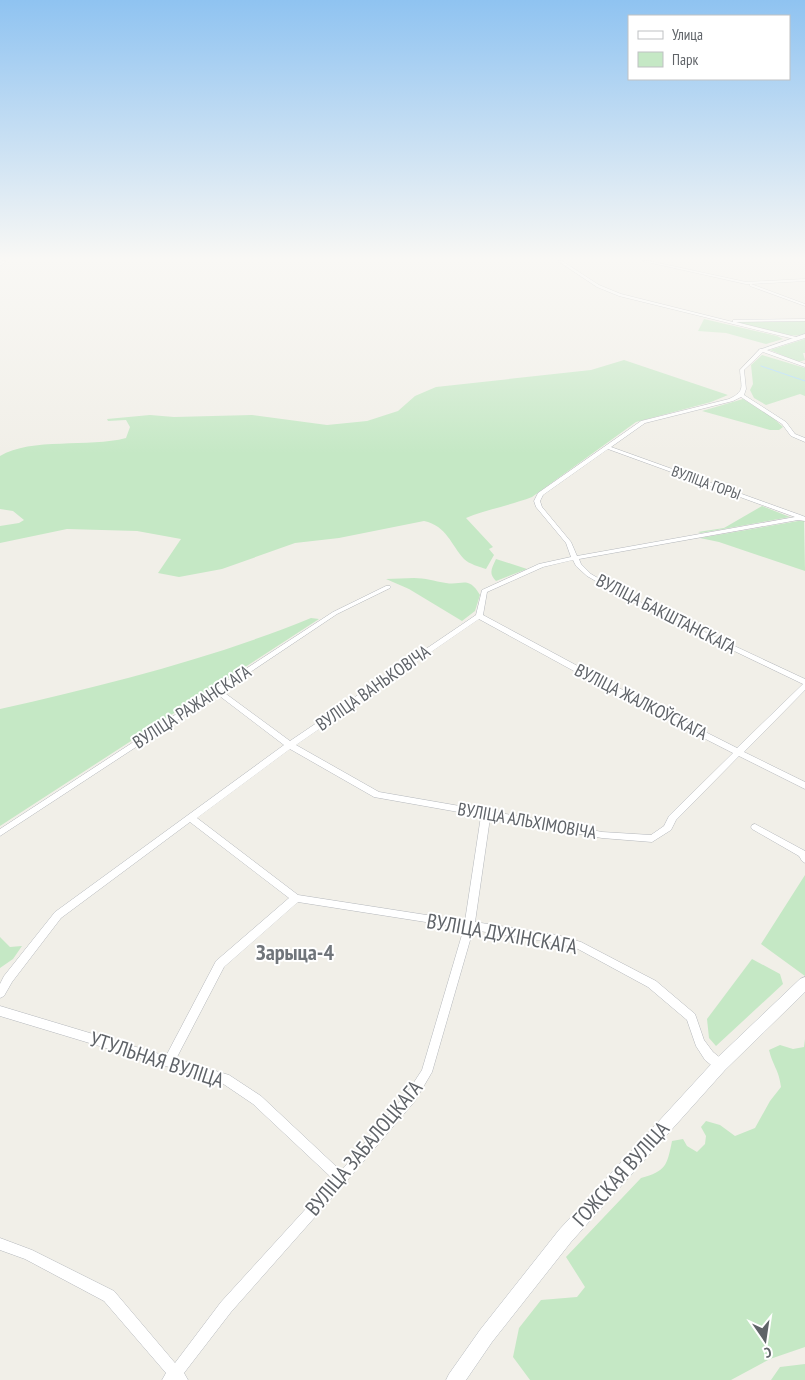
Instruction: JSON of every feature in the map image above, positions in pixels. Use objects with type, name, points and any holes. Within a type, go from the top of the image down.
[{"type":"street","points":[[738,325],[794,338]]},
{"type":"street","points":[[607,447],[643,422],[731,400],[741,395],[744,389],[742,370],[744,365],[762,350],[804,336]]},
{"type":"street","points":[[762,350],[805,366]]},
{"type":"street","points":[[741,395],[784,423],[793,435],[805,440]]},
{"type":"street","name":"ВУЛІЦА БАКШТАНСКАГА","points":[[607,447],[540,494],[537,501],[539,507],[569,543],[578,565],[589,575],[634,601],[805,684]]},
{"type":"street","name":"ВУЛІЦА ГОРЫ","points":[[607,447],[805,519]]},
{"type":"street","points":[[479,616],[484,591],[541,566],[594,554],[798,518],[805,519]]},
{"type":"street","name":"ВУЛІЦА РАЖАНСКАГА","points":[[0,833],[335,613],[388,588]]},
{"type":"street","name":"ВУЛІЦА ВАНЬКОВІЧА","points":[[0,993],[8,979],[58,915],[192,819],[290,745],[479,616]]},
{"type":"street","name":"ВУЛІЦА ЖАЛКОЎСКАГА","points":[[479,616],[608,686],[805,786]]},
{"type":"street","name":"ВУЛІЦА АЛЬХІМОВІЧА","points":[[217,691],[290,745],[378,795],[602,835],[652,839],[668,828],[672,818],[805,684]]},
{"type":"street","name":"ВУЛІЦА ЗАБАЛОЦКАГА","points":[[175,1378],[226,1307],[341,1179],[411,1097],[426,1072],[470,927],[486,814]]},
{"type":"street","name":"ВУЛІЦА ДУХІНСКАГА","points":[[192,819],[296,898],[470,927],[556,939],[581,946],[652,984],[691,1017],[700,1043],[709,1056],[720,1065]]},
{"type":"street","points":[[755,827],[803,854],[805,859]]},
{"type":"street","points":[[169,1061],[220,964],[296,898]]},
{"type":"street","name":"ГОЖСКАЯ ВУЛІЦА","points":[[454,1380],[486,1336],[565,1236],[720,1065],[805,983]]},
{"type":"street","name":"УТУЛЬНАЯ ВУЛІЦА","points":[[0,1011],[225,1079],[257,1100],[341,1179]]},
{"type":"street","points":[[0,1244],[28,1254],[109,1296],[175,1378]]},
{"type":"green space","points":[[701,325],[731,325],[783,339],[766,344],[726,333],[698,331]]},
{"type":"green space","points":[[743,325],[805,325],[805,334],[787,335]]},
{"type":"green space","points":[[805,339],[805,353],[803,353],[805,360],[798,362],[770,350]]},
{"type":"green space","points":[[762,355],[805,368],[805,396],[800,394],[766,405],[754,398],[750,390],[753,384],[751,365]]},
{"type":"green space","points":[[624,360],[728,395],[711,402],[636,422],[532,497],[466,518],[493,547],[489,549],[494,555],[486,569],[466,561],[438,527],[424,521],[339,538],[295,543],[222,569],[179,577],[158,573],[181,539],[137,531],[67,529],[0,543],[0,526],[19,523],[24,520],[13,511],[0,509],[0,456],[13,450],[28,447],[111,441],[126,438],[130,427],[126,420],[108,421],[107,419],[150,415],[174,417],[252,415],[327,425],[367,421],[398,411],[415,396],[436,387],[591,370]]},
{"type":"green space","points":[[743,399],[771,416],[783,427],[779,430],[770,430],[702,411]]},
{"type":"green space","points":[[762,506],[790,517],[701,533],[698,532],[724,528]]},
{"type":"green space","points":[[804,520],[805,571],[719,542],[700,538]]},
{"type":"green space","points":[[496,559],[527,569],[496,581],[491,573]]},
{"type":"green space","points":[[414,578],[452,584],[468,583],[472,585],[480,595],[475,611],[462,621],[409,589],[386,579]]},
{"type":"green space","points":[[311,618],[319,619],[0,826],[0,709],[157,670],[235,646]]},
{"type":"green space","points":[[805,875],[805,976],[761,944]]},
{"type":"green space","points":[[0,937],[10,947],[22,946],[13,959],[0,968]]},
{"type":"green space","points":[[752,959],[780,974],[783,984],[716,1046],[709,1038],[707,1019]]},
{"type":"green space","points":[[805,1039],[805,1347],[770,1359],[731,1380],[530,1380],[513,1357],[519,1328],[541,1300],[577,1297],[585,1287],[566,1257],[641,1178],[656,1173],[664,1166],[669,1156],[672,1141],[683,1139],[687,1146],[697,1152],[705,1144],[706,1136],[701,1127],[706,1121],[720,1125],[735,1136],[755,1128],[770,1101],[781,1087],[769,1050],[780,1045],[793,1049],[804,1047]]},
{"type":"green space","points":[[805,1364],[805,1380],[771,1380],[780,1367]]},
{"type":"waterway","points":[[761,366],[805,381]]},
{"type":"district","name":"Зарыца-4","points":[[295,952]]}]
